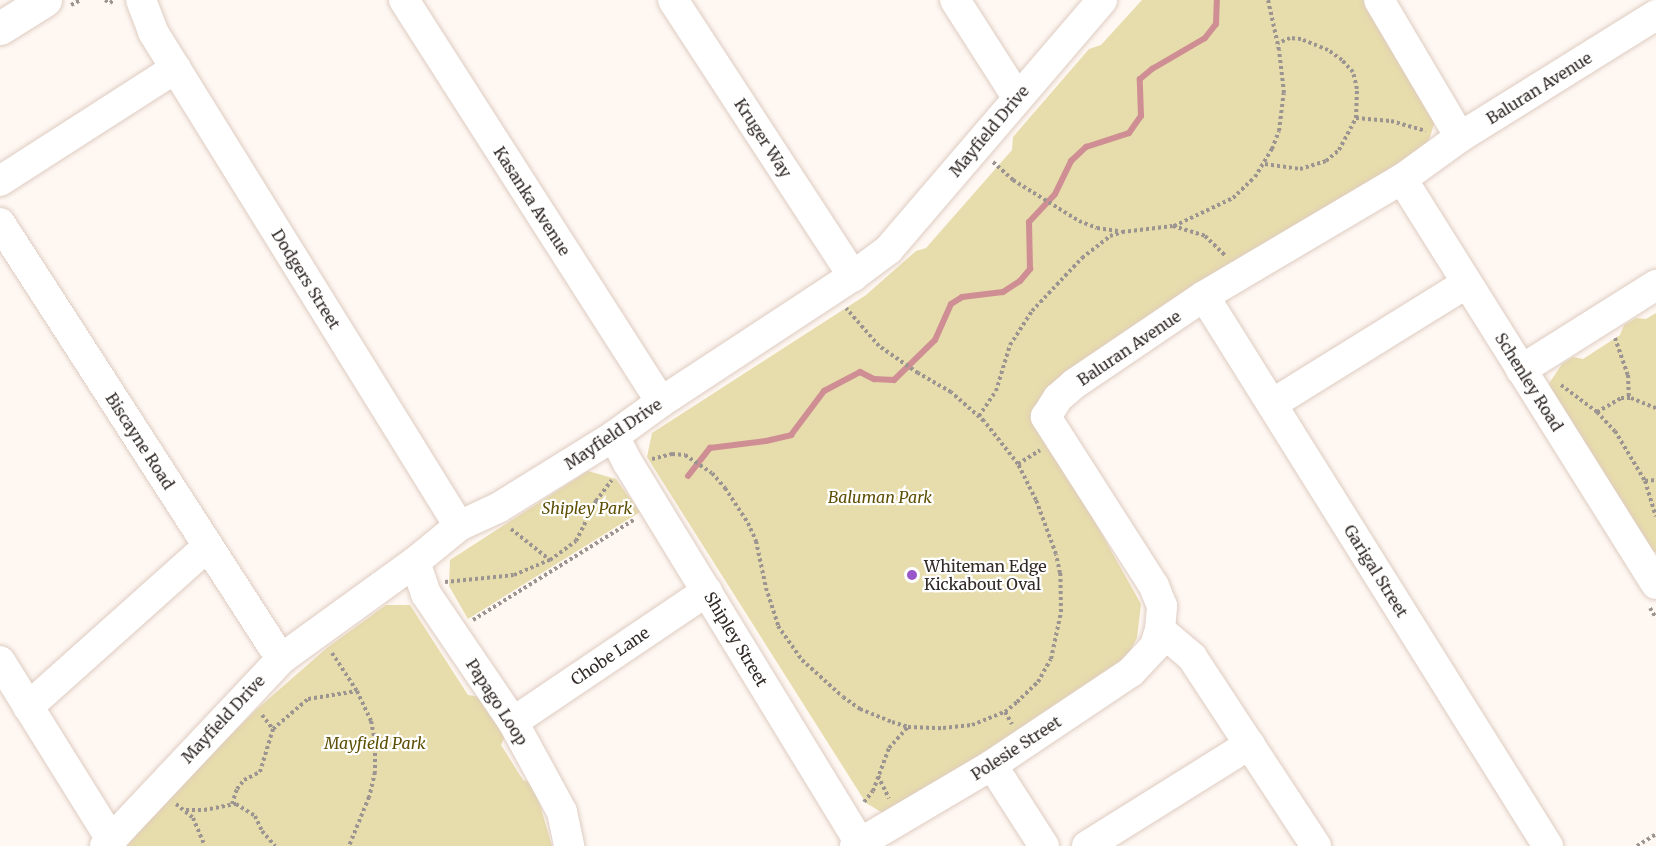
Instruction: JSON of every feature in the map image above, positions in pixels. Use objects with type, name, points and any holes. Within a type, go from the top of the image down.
[{"type":"main road","points":[[0,28],[45,0]]},
{"type":"street","name":"Dodgers Street","points":[[124,0],[153,32],[176,68],[459,526]]},
{"type":"street","name":"Dodgers Street","points":[[141,0],[153,32]]},
{"type":"street","name":"Kasanka Avenue","points":[[404,0],[661,402]]},
{"type":"street","name":"Kruger Way","points":[[673,0],[847,289]]},
{"type":"street","points":[[955,0],[1017,97]]},
{"type":"street","name":"Mayfield Drive","points":[[108,843],[281,658],[427,569],[459,526],[498,508],[614,436],[661,402],[847,289],[888,250],[918,217],[1017,97],[1102,0]]},
{"type":"street","points":[[1379,0],[1445,135]]},
{"type":"street","name":"Baluran Avenue","points":[[1160,630],[1162,606],[1154,586],[1046,417],[1058,398],[1074,384],[1204,296],[1402,179],[1445,135],[1656,15]]},
{"type":"street","points":[[0,181],[176,68]]},
{"type":"street","name":"Schenley Road","points":[[1402,179],[1652,586]]},
{"type":"street","name":"Biscayne Road","points":[[0,223],[281,658]]},
{"type":"street","points":[[1272,404],[1467,283]]},
{"type":"street","points":[[1521,370],[1656,285]]},
{"type":"street","name":"Garigal Street","points":[[1204,296],[1548,846]]},
{"type":"street","name":"Shipley Street","points":[[614,436],[857,844]]},
{"type":"street","points":[[28,707],[208,546]]},
{"type":"street","name":"Papago Loop","points":[[427,569],[426,594],[513,722],[562,812],[569,846]]},
{"type":"street","name":"Chobe Lane","points":[[513,722],[707,591]]},
{"type":"street","points":[[1160,630],[1192,657],[1316,846]]},
{"type":"street","name":"Polesie Street","points":[[857,844],[992,765],[1131,672],[1155,646],[1160,630]]},
{"type":"street","points":[[0,661],[108,843]]},
{"type":"street","points":[[1087,846],[1250,744]]},
{"type":"street","points":[[992,765],[1044,846]]},
{"type":"path","points":[[105,0],[110,3],[114,0]]},
{"type":"path","points":[[979,416],[996,392],[1010,345],[1032,311],[1082,258],[1110,236],[1122,232],[1173,226],[1233,198],[1265,164],[1279,131],[1282,114],[1283,73],[1270,1]]},
{"type":"path","points":[[1265,164],[1300,169],[1326,161],[1339,150],[1356,118],[1357,89],[1353,72],[1342,60],[1328,50],[1301,39],[1290,38],[1278,43]]},
{"type":"path","points":[[1356,118],[1391,121],[1445,135]]},
{"type":"path","points":[[992,162],[1012,180],[1051,206],[1097,228],[1122,232]]},
{"type":"path","points":[[1173,226],[1205,236],[1215,243],[1229,261]]},
{"type":"path","points":[[643,464],[672,454],[691,459],[725,488],[748,523],[756,541],[772,610],[787,641],[828,687],[860,709],[908,727],[960,728],[1005,712],[1038,682],[1051,659],[1061,612],[1060,573],[1052,538],[1017,464],[998,435],[951,392],[879,346],[847,289]]},
{"type":"path","points":[[1604,342],[1618,332]]},
{"type":"path","points":[[1613,336],[1628,375],[1629,398]]},
{"type":"path","points":[[1556,382],[1598,412],[1625,445],[1645,481],[1656,516]]},
{"type":"path","points":[[1598,412],[1612,401],[1629,398],[1656,408]]},
{"type":"path","points":[[1017,464],[1047,445]]},
{"type":"path","points":[[427,569],[440,585],[514,575],[550,560],[576,541],[596,501],[617,473]]},
{"type":"path","points":[[1645,481],[1656,480]]},
{"type":"path","points":[[463,627],[655,506]]},
{"type":"path","points":[[498,508],[512,530],[550,560]]},
{"type":"path","points":[[1652,586],[1656,618]]},
{"type":"path","points":[[328,647],[357,691],[371,721],[375,741],[375,772],[365,812],[349,846]]},
{"type":"path","points":[[232,804],[237,789],[244,780],[260,772],[273,729],[308,699],[357,691]]},
{"type":"path","points":[[257,709],[273,729]]},
{"type":"path","points":[[859,807],[873,791],[889,748],[908,727]]},
{"type":"path","points":[[167,798],[186,810],[205,846]]},
{"type":"path","points":[[186,810],[204,810],[232,804],[242,806],[255,816],[267,839],[275,846]]},
{"type":"path","points":[[1637,846],[1656,834]]},
{"type":"green space","name":"Baluman Park","points":[[1142,0],[1364,0],[1430,109],[1434,124],[1429,140],[1418,152],[1038,420],[1141,604],[1137,638],[1125,661],[893,819],[866,803],[647,457],[652,433],[866,295],[916,251],[926,248],[1012,150],[1013,137],[1089,49],[1101,45]]},
{"type":"green space","points":[[1656,313],[1656,552],[1654,552],[1642,544],[1548,385],[1562,364],[1573,357],[1583,359],[1620,335],[1624,325],[1636,318],[1646,319]]},
{"type":"green space","name":"Shipley Park","points":[[588,471],[616,479],[640,512],[468,619],[449,586],[450,560]]},
{"type":"green space","name":"Mayfield Park","points":[[386,605],[410,605],[468,695],[480,697],[505,736],[501,745],[523,780],[534,784],[552,846],[127,846],[167,798],[257,709],[328,647]]},
{"type":"waterway","points":[[688,476],[710,448],[766,441],[791,435],[824,391],[860,372],[874,379],[894,380],[935,340],[951,304],[962,297],[1003,292],[1020,281],[1030,269],[1029,222],[1055,194],[1071,161],[1086,147],[1129,133],[1141,116],[1140,79],[1152,69],[1205,38],[1216,24],[1217,0]]},
{"type":"place","name":"Whiteman Edge Kickabout Oval","points":[[912,575]]}]
